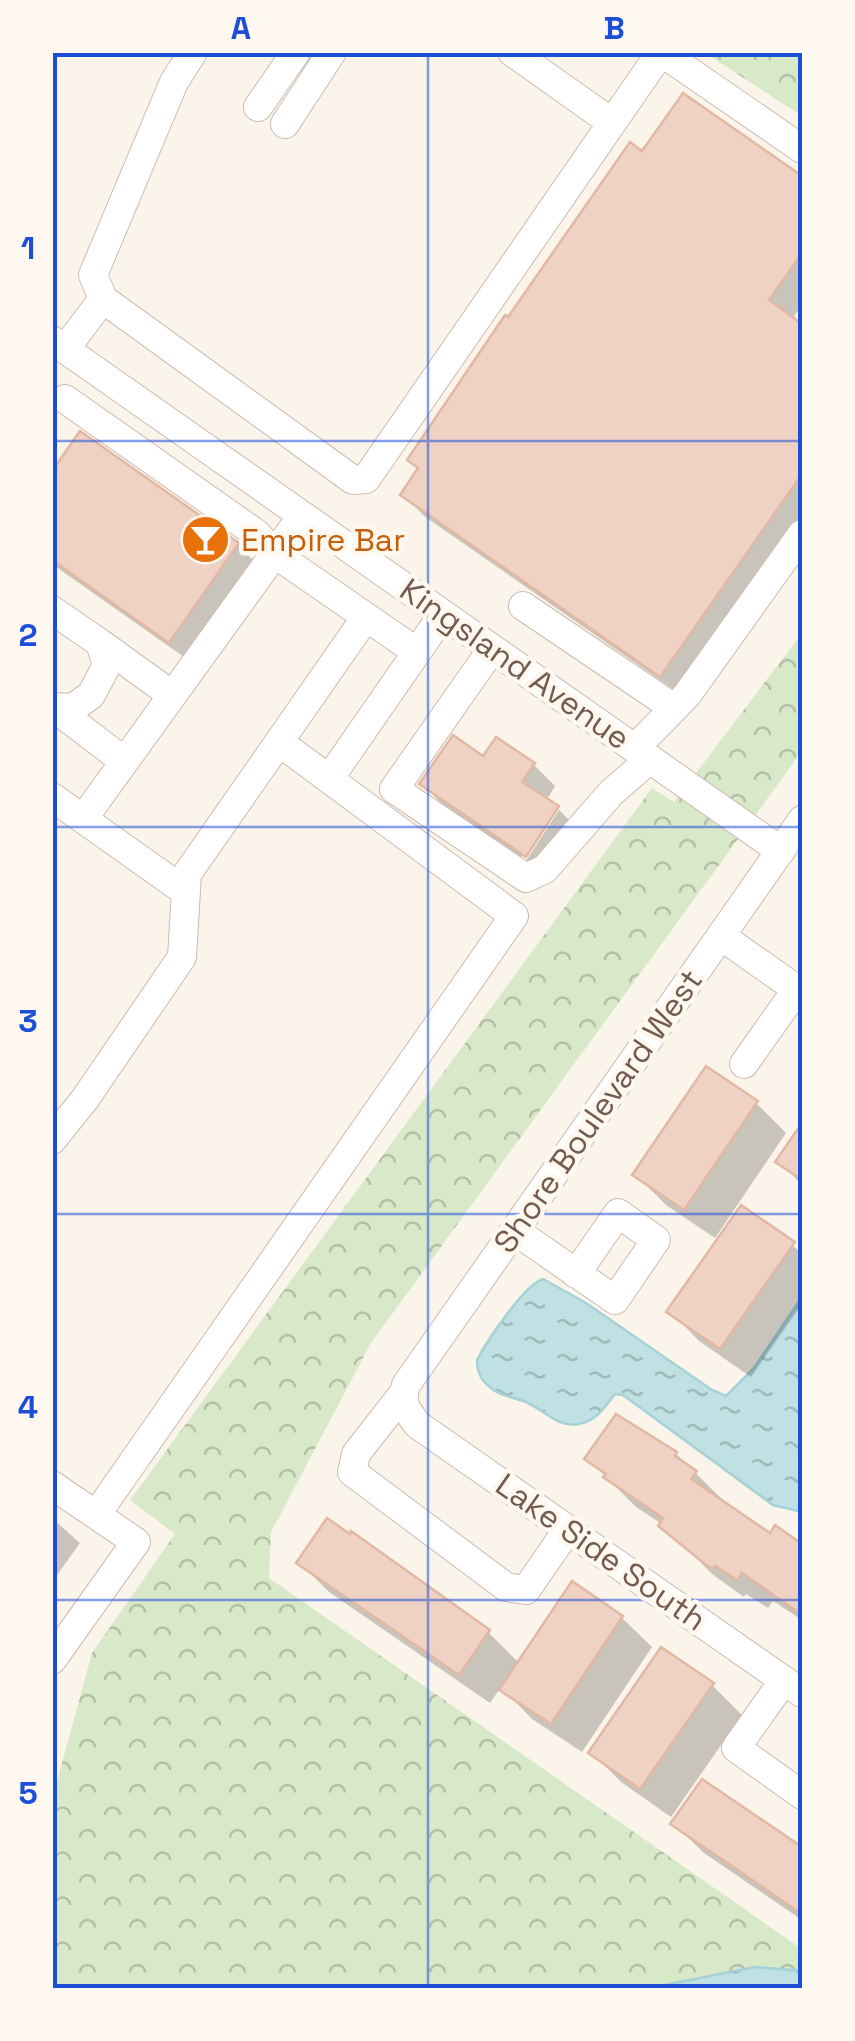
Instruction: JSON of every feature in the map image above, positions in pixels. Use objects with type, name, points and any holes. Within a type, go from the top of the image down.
[{"type":"street","points":[[193,52],[174,82],[93,275],[103,299],[353,480],[366,479],[661,52],[802,150]]},
{"type":"street","points":[[258,107],[296,52]]},
{"type":"street","points":[[284,124],[332,52]]},
{"type":"street","points":[[512,52],[611,122]]},
{"type":"street","points":[[59,344],[103,299]]},
{"type":"street","name":"Kingsland Avenue","points":[[59,344],[781,850]]},
{"type":"street","points":[[88,366],[59,408],[257,534],[275,554],[417,652]]},
{"type":"street","points":[[84,819],[302,516]]},
{"type":"street","points":[[492,649],[394,789],[526,878],[546,868],[612,793],[802,534]]},
{"type":"street","points":[[523,606],[674,708]]},
{"type":"street","points":[[52,610],[172,694]]},
{"type":"street","points":[[329,779],[443,614]]},
{"type":"street","points":[[52,1140],[85,1099],[182,957],[187,874],[366,617]]},
{"type":"street","points":[[53,707],[74,708],[92,695],[107,665],[100,643]]},
{"type":"street","points":[[53,707],[124,761]]},
{"type":"street","points":[[96,1514],[514,916],[279,742]]},
{"type":"street","points":[[52,797],[186,892]]},
{"type":"street","name":"Shore Boulevard West","points":[[568,1530],[526,1590],[506,1588],[352,1472],[356,1454],[403,1401],[406,1385],[802,820]]},
{"type":"street","points":[[721,936],[800,991],[744,1064]]},
{"type":"street","points":[[514,1230],[576,1274]]},
{"type":"street","name":"Lake Side South","points":[[403,1401],[418,1424],[793,1687]]},
{"type":"street","points":[[52,1485],[136,1542],[52,1660]]},
{"type":"street","points":[[793,1687],[736,1748],[802,1795]]},
{"type":"green space","points":[[705,53],[802,53],[802,116]]},
{"type":"green space","points":[[802,633],[802,751],[371,1343],[271,1532],[269,1578],[802,1949],[802,1988],[53,1988],[53,1796],[92,1653],[175,1534],[130,1500],[652,788],[674,802]]},
{"type":"water","points":[[543,1279],[726,1396],[754,1368],[802,1297],[802,1512],[773,1505],[623,1395],[615,1394],[590,1420],[571,1425],[488,1385],[480,1375],[477,1360],[516,1302]]},
{"type":"water","points":[[755,1967],[802,1971],[802,1988],[601,1988],[665,1985]]},
{"type":"building","points":[[683,93],[802,176],[802,253],[769,300],[802,324],[802,474],[660,677],[400,495],[418,468],[407,460],[505,315],[508,317],[630,142],[642,151]]},
{"type":"building","points":[[80,431],[239,543],[169,643],[52,560],[52,471]]},
{"type":"building","points":[[453,735],[483,756],[496,737],[535,763],[522,782],[559,806],[526,857],[419,784]]},
{"type":"building","points":[[706,1066],[758,1101],[684,1210],[632,1175]]},
{"type":"building","points":[[802,1123],[802,1180],[775,1162]]},
{"type":"building","points":[[741,1205],[795,1242],[720,1349],[666,1312]]},
{"type":"building","points":[[616,1414],[677,1452],[675,1456],[697,1471],[691,1479],[770,1533],[775,1525],[802,1544],[802,1615],[742,1573],[737,1580],[705,1564],[658,1526],[663,1518],[603,1477],[606,1474],[584,1459]]},
{"type":"building","points":[[327,1518],[490,1630],[459,1675],[296,1563]]},
{"type":"building","points":[[572,1581],[623,1616],[551,1724],[499,1690]]},
{"type":"building","points":[[661,1647],[714,1683],[640,1789],[588,1753]]},
{"type":"building","points":[[702,1779],[802,1847],[802,1914],[670,1824]]},
{"type":"place","name":"Empire Bar","points":[[206,540]]}]
